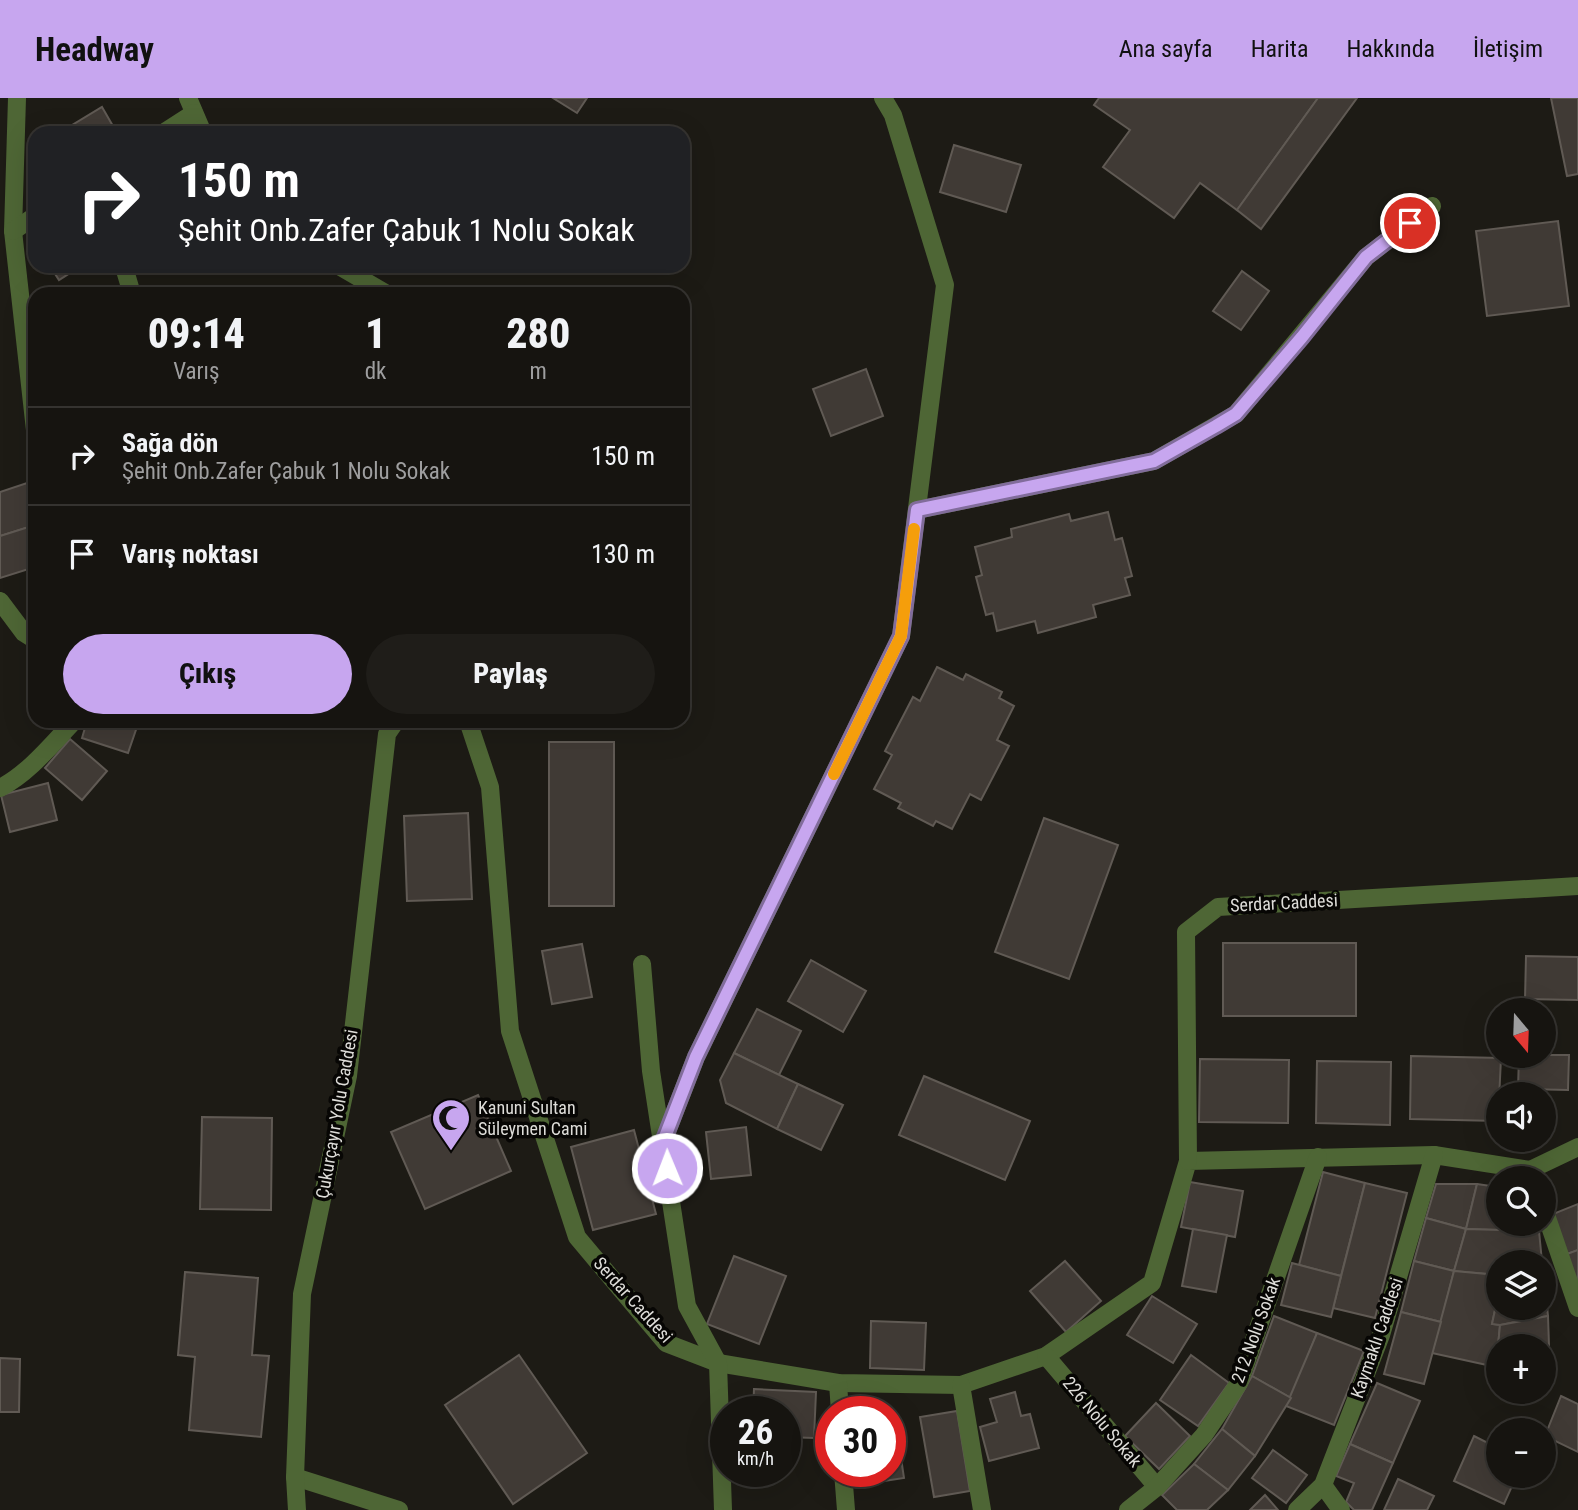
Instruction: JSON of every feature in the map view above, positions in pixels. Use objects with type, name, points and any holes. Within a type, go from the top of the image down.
[{"type":"street","points":[[17,98],[13,231],[28,367]]},
{"type":"street","points":[[663,1142],[696,1057],[901,636],[945,285],[893,115],[883,98]]},
{"type":"street","points":[[170,126],[191,106],[200,126]]},
{"type":"street","points":[[917,510],[1154,461],[1236,414],[1366,257],[1432,206]]},
{"type":"street","points":[[13,231],[28,221]]},
{"type":"street","points":[[351,273],[375,287]]},
{"type":"street","points":[[0,601],[28,636]]},
{"type":"street","points":[[0,788],[9,784],[43,754],[67,728]]},
{"type":"street","name":"Çukurçayır Yolu Caddesi","points":[[297,1510],[295,1477],[302,1294],[348,1076],[387,734],[391,728]]},
{"type":"street","name":"Serdar Caddesi","points":[[470,728],[490,787],[510,1031],[577,1237],[666,1343],[718,1363],[838,1383],[961,1385],[1046,1356],[1152,1283],[1188,1161],[1186,932],[1218,907],[1578,886]]},
{"type":"street","points":[[642,964],[651,1071],[687,1306],[718,1363],[723,1510]]},
{"type":"street","points":[[1545,1166],[1578,1145]]},
{"type":"street","points":[[1188,1161],[1434,1155],[1490,1166]]},
{"type":"street","name":"Kaymaklı Caddesi","points":[[1297,1510],[1323,1485],[1381,1335],[1434,1155]]},
{"type":"street","name":"212 Nolu Sokak","points":[[1128,1510],[1157,1487],[1204,1435],[1239,1383],[1318,1157]]},
{"type":"street","points":[[1553,1236],[1578,1308]]},
{"type":"street","name":"226 Nolu Sokak","points":[[1046,1356],[1157,1487]]},
{"type":"street","points":[[838,1383],[839,1396]]},
{"type":"street","points":[[961,1385],[982,1510]]},
{"type":"street","points":[[295,1477],[399,1510]]},
{"type":"street","points":[[1323,1485],[1341,1510]]},
{"type":"street","points":[[844,1487],[846,1510]]},
{"type":"building","points":[[553,98],[587,98],[577,113]]},
{"type":"building","points":[[1099,98],[1318,98],[1237,210],[1200,183],[1174,218],[1103,167],[1130,130],[1094,105]]},
{"type":"building","points":[[1318,98],[1357,98],[1261,229],[1237,210]]},
{"type":"building","points":[[1551,98],[1578,98],[1578,174],[1567,176]]},
{"type":"building","points":[[102,107],[113,126],[71,126]]},
{"type":"building","points":[[954,145],[1021,165],[1006,212],[940,192]]},
{"type":"building","points":[[1558,221],[1569,306],[1487,316],[1476,231]]},
{"type":"building","points":[[1242,271],[1269,291],[1241,330],[1213,311]]},
{"type":"building","points":[[54,273],[70,273],[59,280]]},
{"type":"building","points":[[866,369],[883,416],[831,436],[813,389]]},
{"type":"building","points":[[28,483],[28,527],[0,536],[0,492]]},
{"type":"building","points":[[1108,512],[1115,540],[1122,538],[1132,576],[1125,578],[1130,595],[1093,605],[1096,617],[1038,633],[1035,621],[997,631],[993,613],[986,615],[976,577],[982,575],[975,547],[1012,537],[1011,529],[1069,514],[1071,521]]},
{"type":"building","points":[[28,527],[28,569],[0,578],[0,536]]},
{"type":"building","points":[[937,667],[963,680],[966,674],[1002,692],[999,698],[1014,706],[997,740],[1009,746],[981,800],[970,794],[952,829],[936,821],[933,826],[898,808],[901,803],[874,789],[892,755],[885,751],[913,697],[920,701]]},
{"type":"building","points":[[85,728],[137,728],[128,753],[82,738]]},
{"type":"building","points":[[70,739],[107,771],[82,800],[45,768]]},
{"type":"building","points":[[549,742],[614,742],[614,906],[549,906]]},
{"type":"building","points":[[48,783],[57,820],[10,832],[1,795]]},
{"type":"building","points":[[468,813],[472,899],[407,901],[404,816]]},
{"type":"building","points":[[1044,818],[1118,845],[1069,979],[995,952]]},
{"type":"building","points":[[1223,943],[1356,943],[1356,1016],[1223,1016]]},
{"type":"building","points":[[582,944],[592,997],[552,1004],[542,951]]},
{"type":"building","points":[[1526,956],[1578,957],[1578,1000],[1525,998]]},
{"type":"building","points":[[811,960],[866,991],[843,1032],[788,1001]]},
{"type":"building","points":[[757,1009],[801,1031],[779,1075],[734,1053]]},
{"type":"building","points":[[734,1053],[798,1084],[777,1129],[726,1103],[720,1080]]},
{"type":"building","points":[[1556,1055],[1569,1055],[1568,1090],[1556,1090],[1556,1082],[1518,1082],[1519,1068],[1556,1068]]},
{"type":"building","points":[[1411,1056],[1486,1058],[1486,1068],[1501,1068],[1500,1082],[1486,1082],[1486,1121],[1410,1119]]},
{"type":"building","points":[[1200,1059],[1289,1060],[1288,1123],[1199,1122]]},
{"type":"building","points":[[1317,1061],[1391,1062],[1390,1125],[1316,1123]]},
{"type":"building","points":[[924,1076],[1030,1121],[1005,1180],[899,1135]]},
{"type":"building","points":[[798,1084],[843,1105],[821,1150],[777,1129]]},
{"type":"building","name":"Kanuni Sultan Süleymen Cami","points":[[478,1095],[511,1171],[425,1209],[391,1132]]},
{"type":"building","points":[[202,1117],[272,1118],[271,1210],[200,1209]]},
{"type":"building","points":[[746,1127],[751,1175],[711,1179],[706,1132]]},
{"type":"building","points":[[634,1130],[656,1214],[593,1230],[571,1147]]},
{"type":"building","points":[[1323,1172],[1365,1183],[1341,1276],[1299,1265]]},
{"type":"building","points":[[1190,1182],[1243,1191],[1235,1237],[1181,1227]]},
{"type":"building","points":[[1365,1183],[1407,1193],[1375,1318],[1333,1308]]},
{"type":"building","points":[[1436,1184],[1477,1184],[1466,1229],[1426,1218]]},
{"type":"building","points":[[1477,1184],[1486,1185],[1486,1230],[1466,1229]]},
{"type":"building","points":[[1578,1204],[1578,1250],[1567,1254],[1556,1223],[1556,1213]]},
{"type":"building","points":[[1426,1218],[1466,1229],[1454,1271],[1414,1261]]},
{"type":"building","points":[[1193,1229],[1227,1235],[1216,1292],[1182,1286]]},
{"type":"building","points":[[1466,1229],[1486,1230],[1486,1236],[1539,1236],[1541,1250],[1486,1250],[1486,1274],[1454,1271]]},
{"type":"building","points":[[1578,1250],[1578,1288],[1567,1254]]},
{"type":"building","points":[[734,1256],[786,1276],[759,1344],[707,1324]]},
{"type":"building","points":[[1065,1261],[1101,1301],[1066,1332],[1030,1291]]},
{"type":"building","points":[[1414,1261],[1454,1271],[1441,1322],[1401,1312]]},
{"type":"building","points":[[1292,1263],[1341,1276],[1331,1317],[1281,1305]]},
{"type":"building","points":[[1454,1271],[1486,1274],[1486,1320],[1493,1320],[1492,1324],[1500,1325],[1499,1334],[1486,1334],[1486,1365],[1432,1353]]},
{"type":"building","points":[[185,1272],[258,1278],[252,1355],[269,1356],[261,1437],[189,1430],[195,1357],[178,1355]]},
{"type":"building","points":[[1152,1296],[1197,1324],[1173,1363],[1127,1335]]},
{"type":"building","points":[[1401,1312],[1441,1322],[1424,1384],[1384,1374]]},
{"type":"building","points":[[1274,1316],[1317,1333],[1291,1398],[1252,1376]]},
{"type":"building","points":[[1493,1320],[1527,1320],[1500,1325],[1492,1324]]},
{"type":"building","points":[[1527,1320],[1548,1320],[1549,1334],[1499,1334],[1500,1325]]},
{"type":"building","points":[[871,1321],[926,1323],[924,1370],[870,1368]]},
{"type":"building","points":[[1317,1333],[1364,1351],[1334,1425],[1286,1406]]},
{"type":"building","points":[[519,1355],[587,1453],[513,1504],[445,1405]]},
{"type":"building","points":[[1191,1355],[1229,1383],[1198,1426],[1160,1400]]},
{"type":"building","points":[[0,1358],[20,1359],[19,1412],[0,1412]]},
{"type":"building","points":[[1252,1376],[1291,1398],[1255,1456],[1222,1429]]},
{"type":"building","points":[[1377,1383],[1420,1401],[1393,1463],[1350,1444]]},
{"type":"building","points":[[754,1389],[816,1392],[814,1438],[801,1438],[801,1396],[754,1396]]},
{"type":"building","points":[[1015,1392],[1021,1416],[1030,1414],[1039,1448],[989,1461],[980,1427],[997,1422],[990,1399]]},
{"type":"building","points":[[1561,1396],[1578,1404],[1578,1452],[1556,1441],[1556,1418],[1552,1418]]},
{"type":"building","points":[[1156,1403],[1190,1436],[1159,1469],[1125,1436]]},
{"type":"building","points":[[957,1411],[970,1491],[934,1497],[920,1417]]},
{"type":"building","points":[[1222,1429],[1255,1456],[1228,1490],[1194,1464]]},
{"type":"building","points":[[1474,1436],[1486,1442],[1486,1488],[1511,1488],[1504,1504],[1454,1481]]},
{"type":"building","points":[[1350,1444],[1393,1463],[1372,1510],[1354,1510],[1346,1502],[1354,1483],[1336,1476]]},
{"type":"building","points":[[1273,1450],[1307,1475],[1286,1503],[1252,1478]]},
{"type":"building","points":[[1194,1464],[1228,1490],[1207,1510],[1177,1510],[1162,1495]]},
{"type":"building","points":[[1398,1479],[1434,1496],[1427,1510],[1384,1510]]},
{"type":"building","points":[[1265,1495],[1278,1510],[1250,1510]]},
{"type":"slow traffic","points":[[834,774],[901,636],[914,529]]},
{"type":"place","name":"Kanuni Sultan Süleymen Cami","points":[[451,1152]]},
{"type":"route","points":[[667,1168],[663,1142],[696,1057],[901,636],[917,510],[1154,461],[1216,426],[1236,414],[1366,257],[1410,223]]}]
